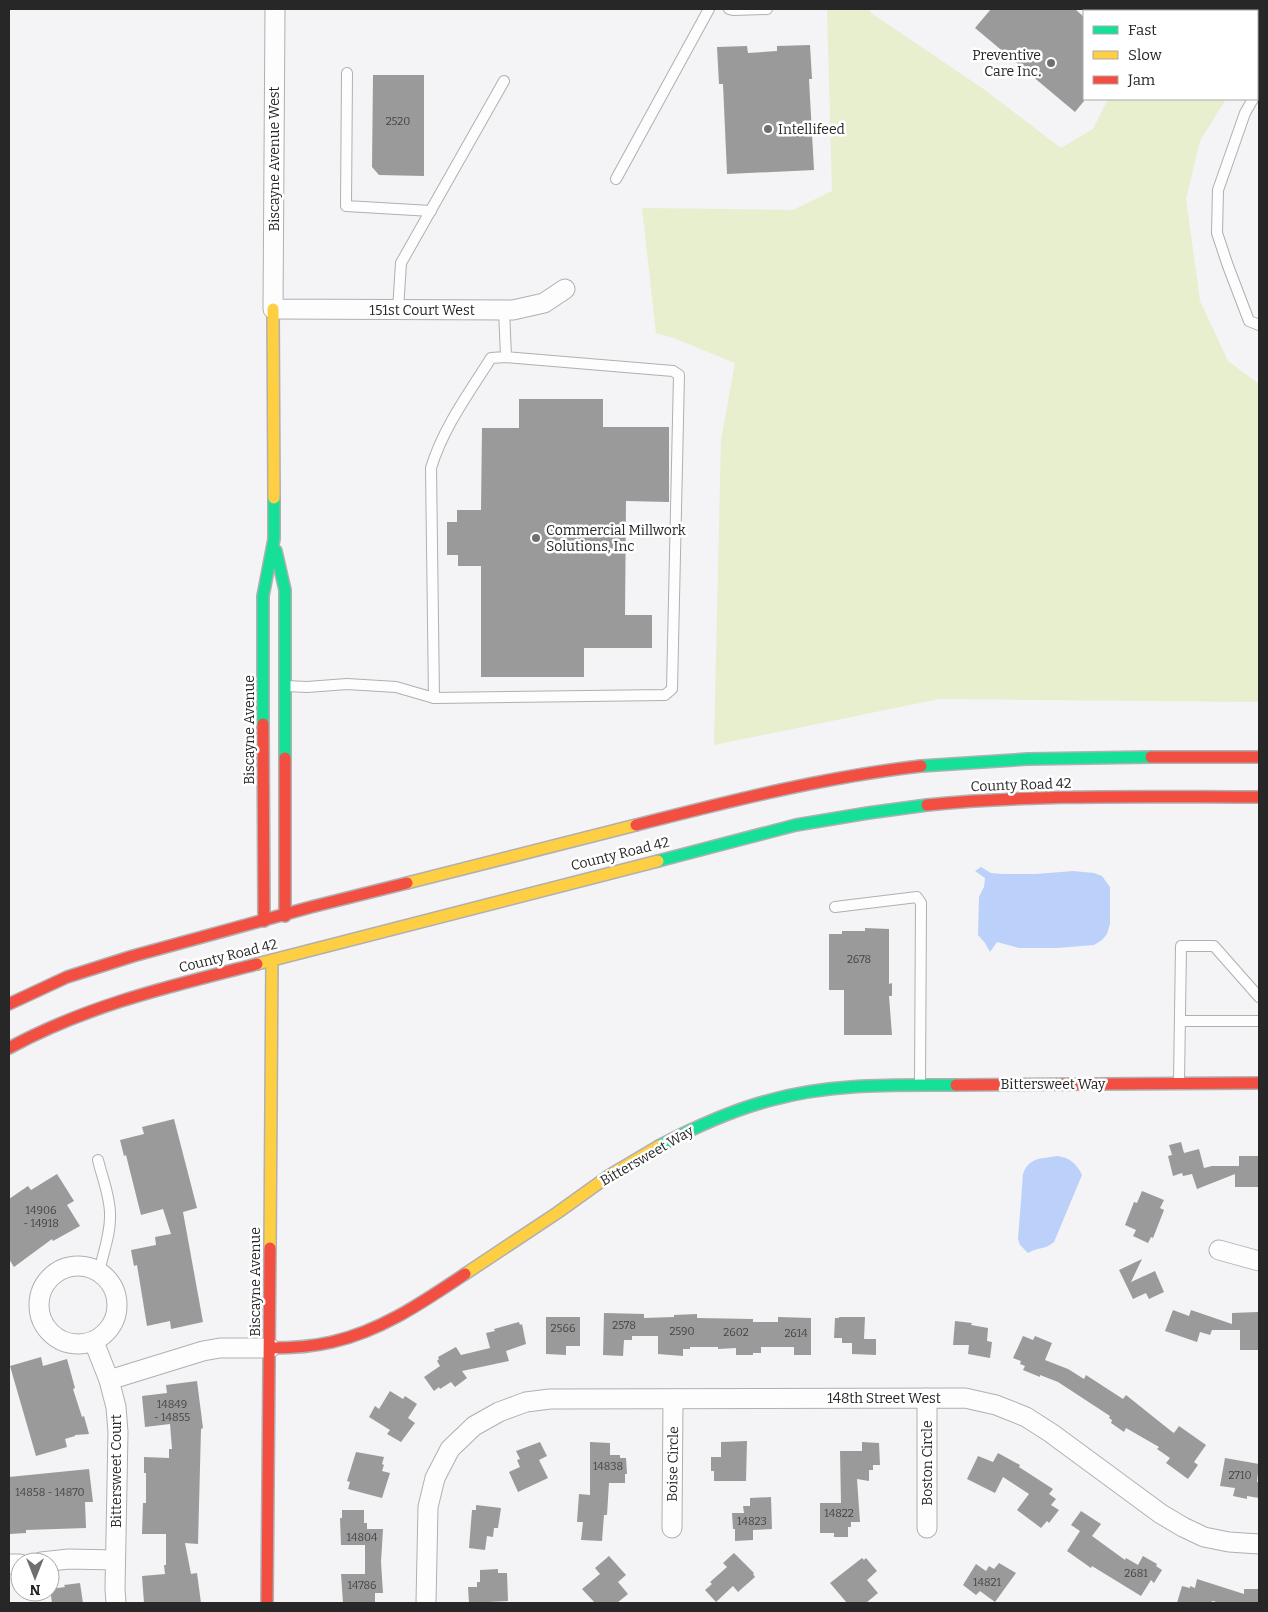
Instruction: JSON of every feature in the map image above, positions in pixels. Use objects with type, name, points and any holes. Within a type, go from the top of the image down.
[{"type":"main road","name":"Biscayne Avenue","points":[[273,309],[274,539],[284,590],[285,916]]},
{"type":"main road","name":"Biscayne Avenue","points":[[264,921],[263,596],[274,539]]},
{"type":"main road","name":"County Road 42","points":[[9,1004],[67,977],[98,966],[320,905],[722,803],[789,788],[889,770],[989,761],[1259,756]]},
{"type":"main road","name":"County Road 42","points":[[9,1048],[50,1026],[84,1012],[149,992],[796,825],[895,809],[989,800],[1259,797]]},
{"type":"main road","name":"Biscayne Avenue","points":[[267,1603],[272,960]]},
{"type":"main road","name":"Bittersweet Way","points":[[270,1348],[301,1348],[339,1341],[400,1317],[469,1272],[615,1171],[665,1142],[718,1118],[774,1099],[848,1086],[1259,1083]]},
{"type":"street","name":"Biscayne Avenue West","points":[[273,309],[275,9]]},
{"type":"street","name":"151st Court West","points":[[273,309],[513,310],[544,303],[565,290]]},
{"type":"street","points":[[1219,1250],[1259,1261]]},
{"type":"street","points":[[75,1266],[89,1267],[99,1272],[111,1283],[117,1296],[118,1310],[114,1323],[106,1334],[94,1342],[81,1345],[67,1344],[54,1338],[45,1328],[39,1315],[38,1301],[46,1282],[62,1269],[75,1266]]},
{"type":"street","name":"Bittersweet Court","points":[[94,1342],[109,1380],[116,1407],[118,1432],[116,1603]]},
{"type":"street","name":"Bittersweet Way","points":[[109,1380],[220,1348],[270,1348]]},
{"type":"street","name":"Boston Circle","points":[[927,1398],[927,1528]]},
{"type":"street","name":"148th Street West","points":[[426,1603],[428,1507],[435,1478],[450,1449],[474,1426],[499,1412],[526,1402],[550,1399],[965,1398],[996,1405],[1018,1414],[1051,1433],[1161,1514],[1183,1527],[1204,1537],[1229,1542],[1259,1544]]},
{"type":"street","name":"Boise Circle","points":[[672,1528],[673,1399]]},
{"type":"street","points":[[60,1559],[116,1560]]},
{"type":"lane","points":[[616,179],[709,9]]},
{"type":"lane","points":[[729,9],[767,9]]},
{"type":"lane","points":[[346,73],[346,206],[431,211]]},
{"type":"lane","points":[[398,310],[401,263],[504,81]]},
{"type":"lane","points":[[1252,100],[1245,113],[1218,190],[1217,233],[1250,321],[1259,325]]},
{"type":"lane","points":[[504,310],[506,357]]},
{"type":"lane","points":[[284,686],[357,684],[396,688],[434,698],[665,695],[672,689],[679,375],[673,372],[506,357],[491,358],[457,412],[435,454],[431,468],[434,698]]},
{"type":"lane","points":[[835,907],[917,897],[922,903],[920,1084]]},
{"type":"lane","points":[[1179,1083],[1181,946],[1214,946],[1259,997]]},
{"type":"lane","points":[[1180,1022],[1259,1021]]},
{"type":"lane","points":[[98,1160],[110,1215],[110,1229],[99,1272]]},
{"type":"green space","points":[[827,9],[869,9],[871,13],[982,88],[1061,148],[1093,129],[1108,100],[1225,100],[1200,141],[1186,199],[1200,301],[1228,361],[1259,384],[1259,702],[939,699],[714,745],[721,440],[735,363],[656,333],[642,208],[793,210],[832,191]]},
{"type":"green space","points":[[1259,9],[1259,43],[1258,45],[1258,10],[1150,10]]},
{"type":"water","points":[[981,867],[991,873],[1003,874],[1073,871],[1094,873],[1102,876],[1110,887],[1110,924],[1107,934],[1094,945],[1057,948],[1019,948],[997,942],[990,952],[978,935],[979,897],[984,887],[985,878],[975,871]]},
{"type":"water","points":[[1057,1156],[1072,1162],[1082,1175],[1054,1242],[1028,1253],[1020,1245],[1018,1239],[1023,1174],[1032,1162]]},
{"type":"building","name":"Preventive Care Inc.","points":[[991,9],[1075,9],[1083,16],[1084,101],[1075,112],[975,28]]},
{"type":"building","name":"Intellifeed","points":[[810,45],[812,79],[809,79],[814,170],[727,174],[723,84],[719,84],[717,47],[747,46],[748,53],[777,51],[777,46]]},
{"type":"building","points":[[373,75],[424,75],[424,176],[379,175],[372,167]]},
{"type":"building","name":"Commercial Millwork Solutions, Inc","points":[[519,399],[603,399],[603,427],[669,427],[669,502],[626,501],[625,615],[652,615],[652,648],[584,648],[584,677],[481,677],[481,566],[458,566],[458,555],[447,555],[447,522],[457,522],[457,510],[481,510],[482,428],[519,428]]},
{"type":"building","points":[[865,928],[889,929],[889,984],[892,983],[892,996],[889,996],[892,1035],[844,1035],[844,990],[829,990],[829,934],[842,934],[842,931],[865,931]]},
{"type":"building","points":[[174,1119],[197,1208],[183,1212],[203,1322],[171,1329],[170,1321],[147,1326],[137,1265],[134,1266],[131,1250],[156,1245],[155,1237],[171,1234],[163,1209],[141,1215],[126,1155],[124,1156],[120,1140],[144,1134],[142,1127]]},
{"type":"building","points":[[1181,1142],[1184,1153],[1199,1149],[1204,1168],[1212,1166],[1239,1166],[1239,1156],[1259,1156],[1259,1187],[1235,1187],[1235,1174],[1197,1189],[1192,1174],[1183,1176],[1182,1173],[1173,1176],[1168,1156],[1172,1155],[1169,1145]]},
{"type":"building","points":[[57,1174],[74,1201],[67,1205],[80,1226],[53,1241],[52,1239],[14,1267],[9,1259],[9,1199],[28,1186],[31,1190]]},
{"type":"building","points":[[1142,1191],[1164,1200],[1160,1208],[1164,1210],[1153,1238],[1151,1237],[1148,1243],[1133,1236],[1136,1230],[1125,1225],[1134,1202],[1137,1203]]},
{"type":"building","points":[[1142,1259],[1131,1282],[1155,1271],[1164,1292],[1149,1299],[1146,1293],[1133,1299],[1119,1270]]},
{"type":"building","points":[[1173,1310],[1189,1316],[1191,1310],[1232,1324],[1232,1313],[1258,1312],[1259,1350],[1240,1350],[1240,1330],[1212,1330],[1210,1335],[1200,1332],[1197,1342],[1165,1331]]},
{"type":"building","points":[[604,1313],[644,1314],[644,1318],[697,1314],[697,1318],[753,1319],[753,1322],[778,1322],[778,1317],[811,1318],[811,1355],[794,1355],[794,1347],[761,1347],[761,1353],[753,1353],[753,1355],[736,1355],[736,1348],[718,1349],[718,1347],[690,1347],[690,1349],[683,1349],[683,1356],[658,1354],[658,1336],[632,1336],[632,1340],[624,1340],[623,1356],[603,1355]]},
{"type":"building","points":[[546,1317],[580,1317],[580,1346],[566,1346],[566,1355],[546,1354]]},
{"type":"building","points":[[865,1317],[864,1339],[876,1339],[876,1355],[852,1354],[852,1343],[842,1343],[842,1338],[834,1338],[835,1318]]},
{"type":"building","points":[[955,1321],[972,1323],[971,1325],[988,1328],[987,1341],[992,1342],[990,1358],[968,1354],[969,1345],[953,1345]]},
{"type":"building","points":[[519,1322],[520,1325],[522,1324],[526,1344],[506,1351],[509,1361],[462,1371],[467,1378],[455,1387],[451,1382],[434,1391],[424,1377],[440,1366],[437,1361],[438,1357],[456,1347],[461,1355],[490,1348],[486,1333]]},
{"type":"building","points":[[1023,1336],[1033,1340],[1035,1336],[1052,1343],[1045,1360],[1068,1369],[1084,1379],[1086,1375],[1123,1399],[1126,1395],[1174,1433],[1179,1426],[1206,1445],[1194,1462],[1198,1465],[1188,1479],[1166,1463],[1170,1458],[1157,1449],[1159,1447],[1126,1428],[1124,1432],[1111,1423],[1110,1416],[1058,1382],[1023,1370],[1025,1366],[1020,1364],[1021,1361],[1013,1358]]},
{"type":"building","points":[[41,1357],[43,1366],[67,1359],[75,1388],[73,1389],[89,1434],[75,1435],[65,1439],[67,1447],[36,1456],[10,1366]]},
{"type":"building","points":[[197,1381],[203,1428],[201,1429],[198,1544],[185,1543],[191,1574],[197,1573],[201,1603],[144,1603],[142,1576],[165,1574],[166,1534],[142,1534],[143,1503],[146,1503],[144,1457],[169,1458],[169,1449],[172,1449],[170,1424],[145,1427],[142,1396],[167,1393],[166,1385]]},
{"type":"building","points":[[390,1391],[403,1399],[405,1396],[417,1404],[408,1418],[415,1423],[401,1442],[387,1434],[390,1430],[369,1417],[375,1406],[379,1409]]},
{"type":"building","points":[[747,1441],[746,1481],[714,1481],[714,1471],[711,1471],[711,1457],[721,1457],[721,1442]]},
{"type":"building","points":[[540,1442],[547,1456],[539,1460],[548,1478],[518,1492],[509,1472],[520,1467],[517,1460],[520,1459],[516,1451]]},
{"type":"building","points":[[590,1442],[610,1443],[610,1455],[620,1455],[620,1458],[626,1458],[627,1474],[625,1474],[625,1483],[609,1483],[607,1515],[604,1515],[602,1541],[581,1540],[583,1522],[577,1522],[579,1494],[590,1495]]},
{"type":"building","points":[[862,1442],[879,1443],[880,1465],[873,1465],[873,1470],[869,1470],[869,1481],[857,1479],[860,1522],[851,1522],[851,1527],[848,1527],[848,1537],[834,1537],[834,1533],[820,1533],[820,1503],[841,1503],[840,1451],[862,1451]]},
{"type":"building","points":[[356,1452],[384,1457],[382,1471],[390,1473],[382,1498],[348,1489],[350,1482],[347,1481]]},
{"type":"building","points":[[998,1453],[1020,1465],[1019,1467],[1053,1489],[1049,1494],[1056,1499],[1051,1505],[1059,1510],[1049,1523],[1047,1521],[1041,1528],[1017,1510],[1029,1494],[1003,1477],[995,1493],[967,1479],[978,1456],[993,1462]]},
{"type":"building","points":[[1225,1458],[1259,1464],[1257,1482],[1259,1482],[1259,1498],[1247,1496],[1247,1499],[1233,1496],[1235,1488],[1220,1486]]},
{"type":"building","points":[[89,1469],[93,1502],[85,1502],[86,1528],[26,1530],[26,1533],[10,1534],[9,1477]]},
{"type":"building","points":[[771,1497],[772,1529],[753,1530],[753,1540],[735,1541],[732,1513],[744,1513],[743,1506],[750,1506],[750,1498]]},
{"type":"building","points":[[476,1505],[501,1508],[498,1528],[494,1528],[493,1537],[487,1536],[485,1550],[469,1548],[472,1510],[476,1510]]},
{"type":"building","points":[[342,1510],[364,1510],[364,1523],[367,1523],[367,1529],[383,1529],[381,1562],[383,1593],[375,1593],[375,1603],[343,1603],[341,1574],[365,1574],[365,1545],[341,1545],[340,1518],[342,1518]]},
{"type":"building","points":[[1081,1511],[1101,1524],[1092,1536],[1125,1560],[1126,1558],[1138,1565],[1143,1556],[1157,1564],[1156,1566],[1162,1570],[1154,1583],[1151,1580],[1141,1596],[1092,1566],[1091,1568],[1067,1551],[1080,1531],[1071,1525]]},
{"type":"building","points":[[734,1553],[754,1573],[755,1577],[738,1592],[733,1586],[716,1602],[705,1590],[712,1584],[710,1582],[727,1567],[723,1563]]},
{"type":"building","points":[[609,1556],[626,1575],[618,1582],[628,1594],[617,1603],[595,1603],[582,1589],[600,1574],[595,1568]]},
{"type":"building","points":[[862,1558],[864,1560],[866,1558],[877,1571],[867,1580],[878,1593],[866,1603],[847,1603],[830,1583]]},
{"type":"building","points":[[999,1563],[1016,1573],[995,1602],[980,1591],[976,1595],[963,1585],[976,1564],[986,1571],[989,1566],[994,1569]]},
{"type":"building","points":[[498,1569],[498,1573],[507,1573],[508,1601],[469,1603],[468,1587],[477,1587],[477,1582],[480,1582],[480,1570]]},
{"type":"building","points":[[1197,1579],[1244,1594],[1244,1589],[1259,1589],[1259,1603],[1222,1603],[1212,1601],[1211,1603],[1177,1603],[1182,1586],[1195,1588]]},
{"type":"building","points":[[80,1583],[83,1603],[52,1603],[60,1602],[60,1588],[65,1587],[64,1585]]},
{"type":"traffic: fast","points":[[263,724],[263,596],[274,539],[274,498]]},
{"type":"traffic: fast","points":[[276,551],[285,590],[285,758]]},
{"type":"traffic: fast","points":[[921,766],[1028,759],[1151,757]]},
{"type":"traffic: fast","points":[[658,861],[796,825],[927,805]]},
{"type":"traffic: fast","points":[[659,1146],[728,1114],[794,1094],[863,1086],[956,1085]]},
{"type":"traffic: slow","points":[[273,309],[274,498]]},
{"type":"traffic: slow","points":[[407,883],[636,825]]},
{"type":"traffic: slow","points":[[257,964],[658,861]]},
{"type":"traffic: slow","points":[[270,1248],[272,960]]},
{"type":"traffic: slow","points":[[465,1274],[610,1175],[659,1146]]},
{"type":"traffic: jam","points":[[263,724],[264,921]]},
{"type":"traffic: jam","points":[[1151,757],[1259,757]]},
{"type":"traffic: jam","points":[[285,758],[285,916]]},
{"type":"traffic: jam","points":[[636,825],[813,783],[921,766]]},
{"type":"traffic: jam","points":[[927,805],[968,801],[1051,798],[1259,797]]},
{"type":"traffic: jam","points":[[9,1004],[67,977],[133,956],[311,907],[407,883]]},
{"type":"traffic: jam","points":[[9,1048],[39,1033],[100,1008],[162,989],[257,964]]},
{"type":"traffic: jam","points":[[956,1085],[1259,1083]]},
{"type":"traffic: jam","points":[[267,1603],[270,1248]]},
{"type":"traffic: jam","points":[[270,1348],[324,1344],[368,1331],[401,1314],[465,1274]]},
{"type":"place","name":"Preventive Care Inc.","points":[[1051,63]]},
{"type":"place","name":"Intellifeed","points":[[768,129]]},
{"type":"place","name":"Commercial Millwork Solutions, Inc","points":[[536,538]]}]
